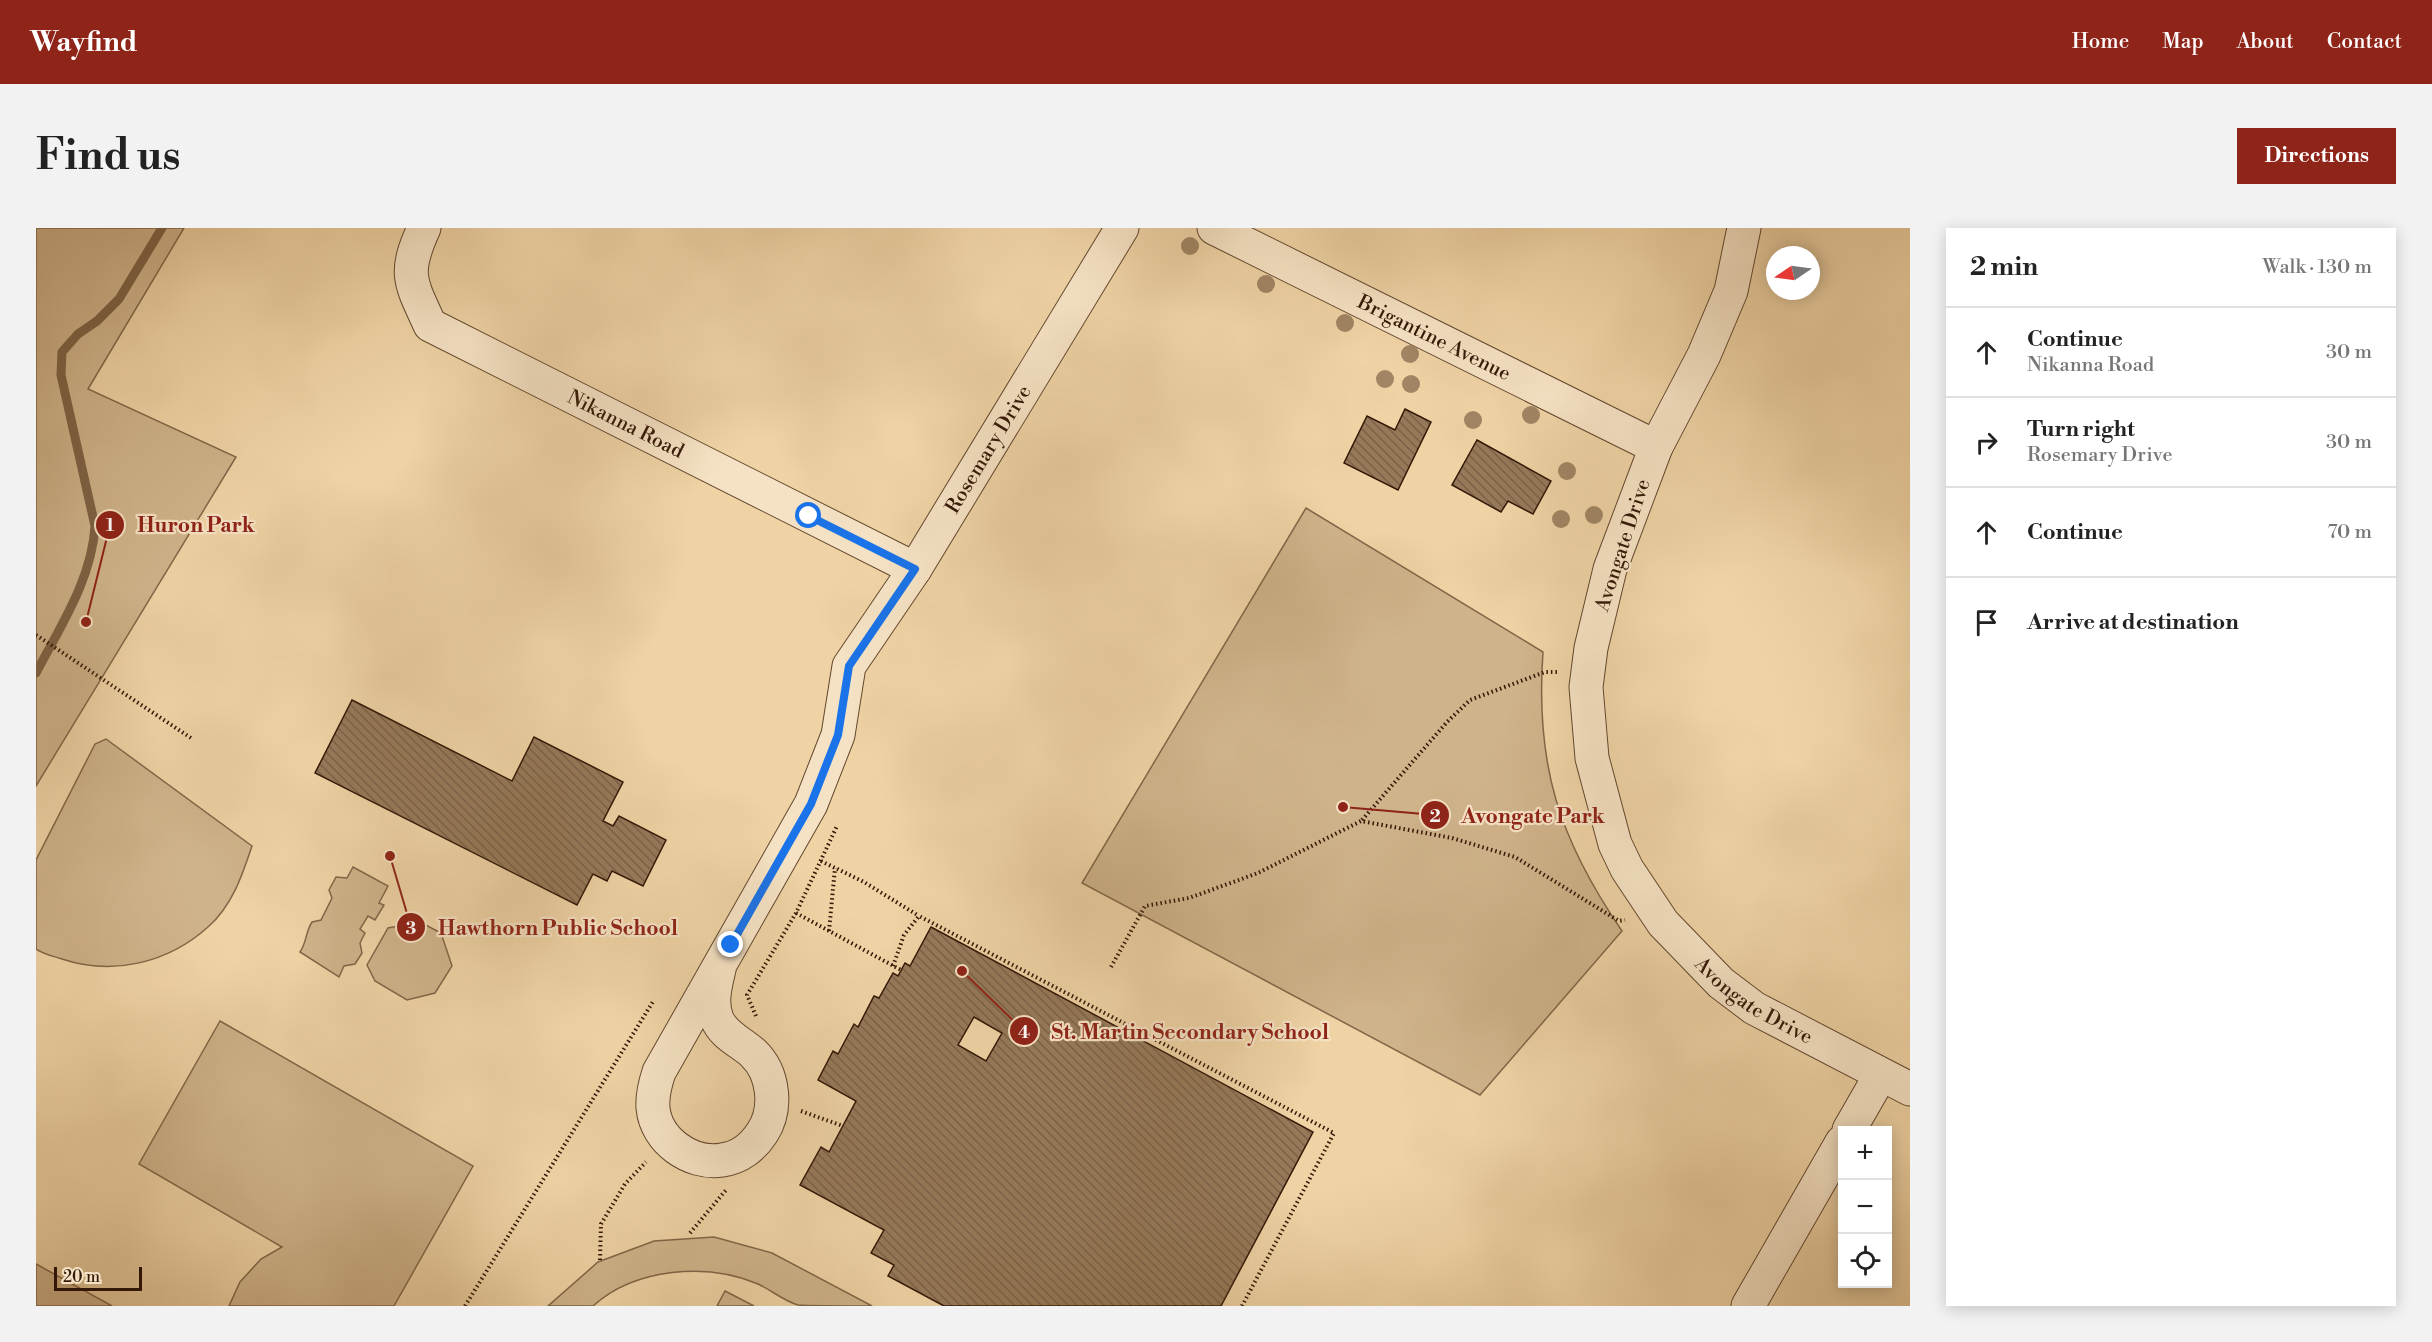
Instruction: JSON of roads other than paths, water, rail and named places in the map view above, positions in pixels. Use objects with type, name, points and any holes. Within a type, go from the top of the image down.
[{"type":"street","name":"Nikanna Road","points":[[424,228],[411,257],[412,284],[430,325],[915,569]]},
{"type":"street","name":"Rosemary Drive","points":[[720,965],[811,804],[838,735],[849,666],[915,569],[1122,228]]},
{"type":"street","name":"Brigantine Avenue","points":[[1214,228],[1656,447]]},
{"type":"street","name":"Avongate Drive","points":[[1744,228],[1731,291],[1704,355],[1656,447],[1610,570],[1587,673],[1586,687],[1592,758],[1615,844],[1627,869],[1658,915],[1721,983],[1754,1008],[1880,1076],[1910,1089]]},
{"type":"street","points":[[720,965],[714,993],[714,1007],[718,1021],[727,1033],[754,1054],[765,1070],[771,1089],[772,1108],[766,1127],[755,1143],[740,1155],[722,1160],[703,1160],[685,1154],[670,1143],[659,1128],[653,1109],[653,1090],[659,1072],[720,965]]},
{"type":"street","points":[[1852,1126],[1880,1076]]},
{"type":"street","points":[[1748,1306],[1838,1149]]},
{"type":"waterway","points":[[36,673],[81,584],[93,546],[95,526],[61,375],[62,352],[78,334],[97,321],[119,299],[162,228]]},
{"type":"place","name":"Huron Park","points":[[86,622]]},
{"type":"place","name":"Avongate Park","points":[[1343,807]]},
{"type":"place","name":"Hawthorn Public School","points":[[390,856]]},
{"type":"place","name":"St. Martin Secondary School","points":[[962,971]]}]
